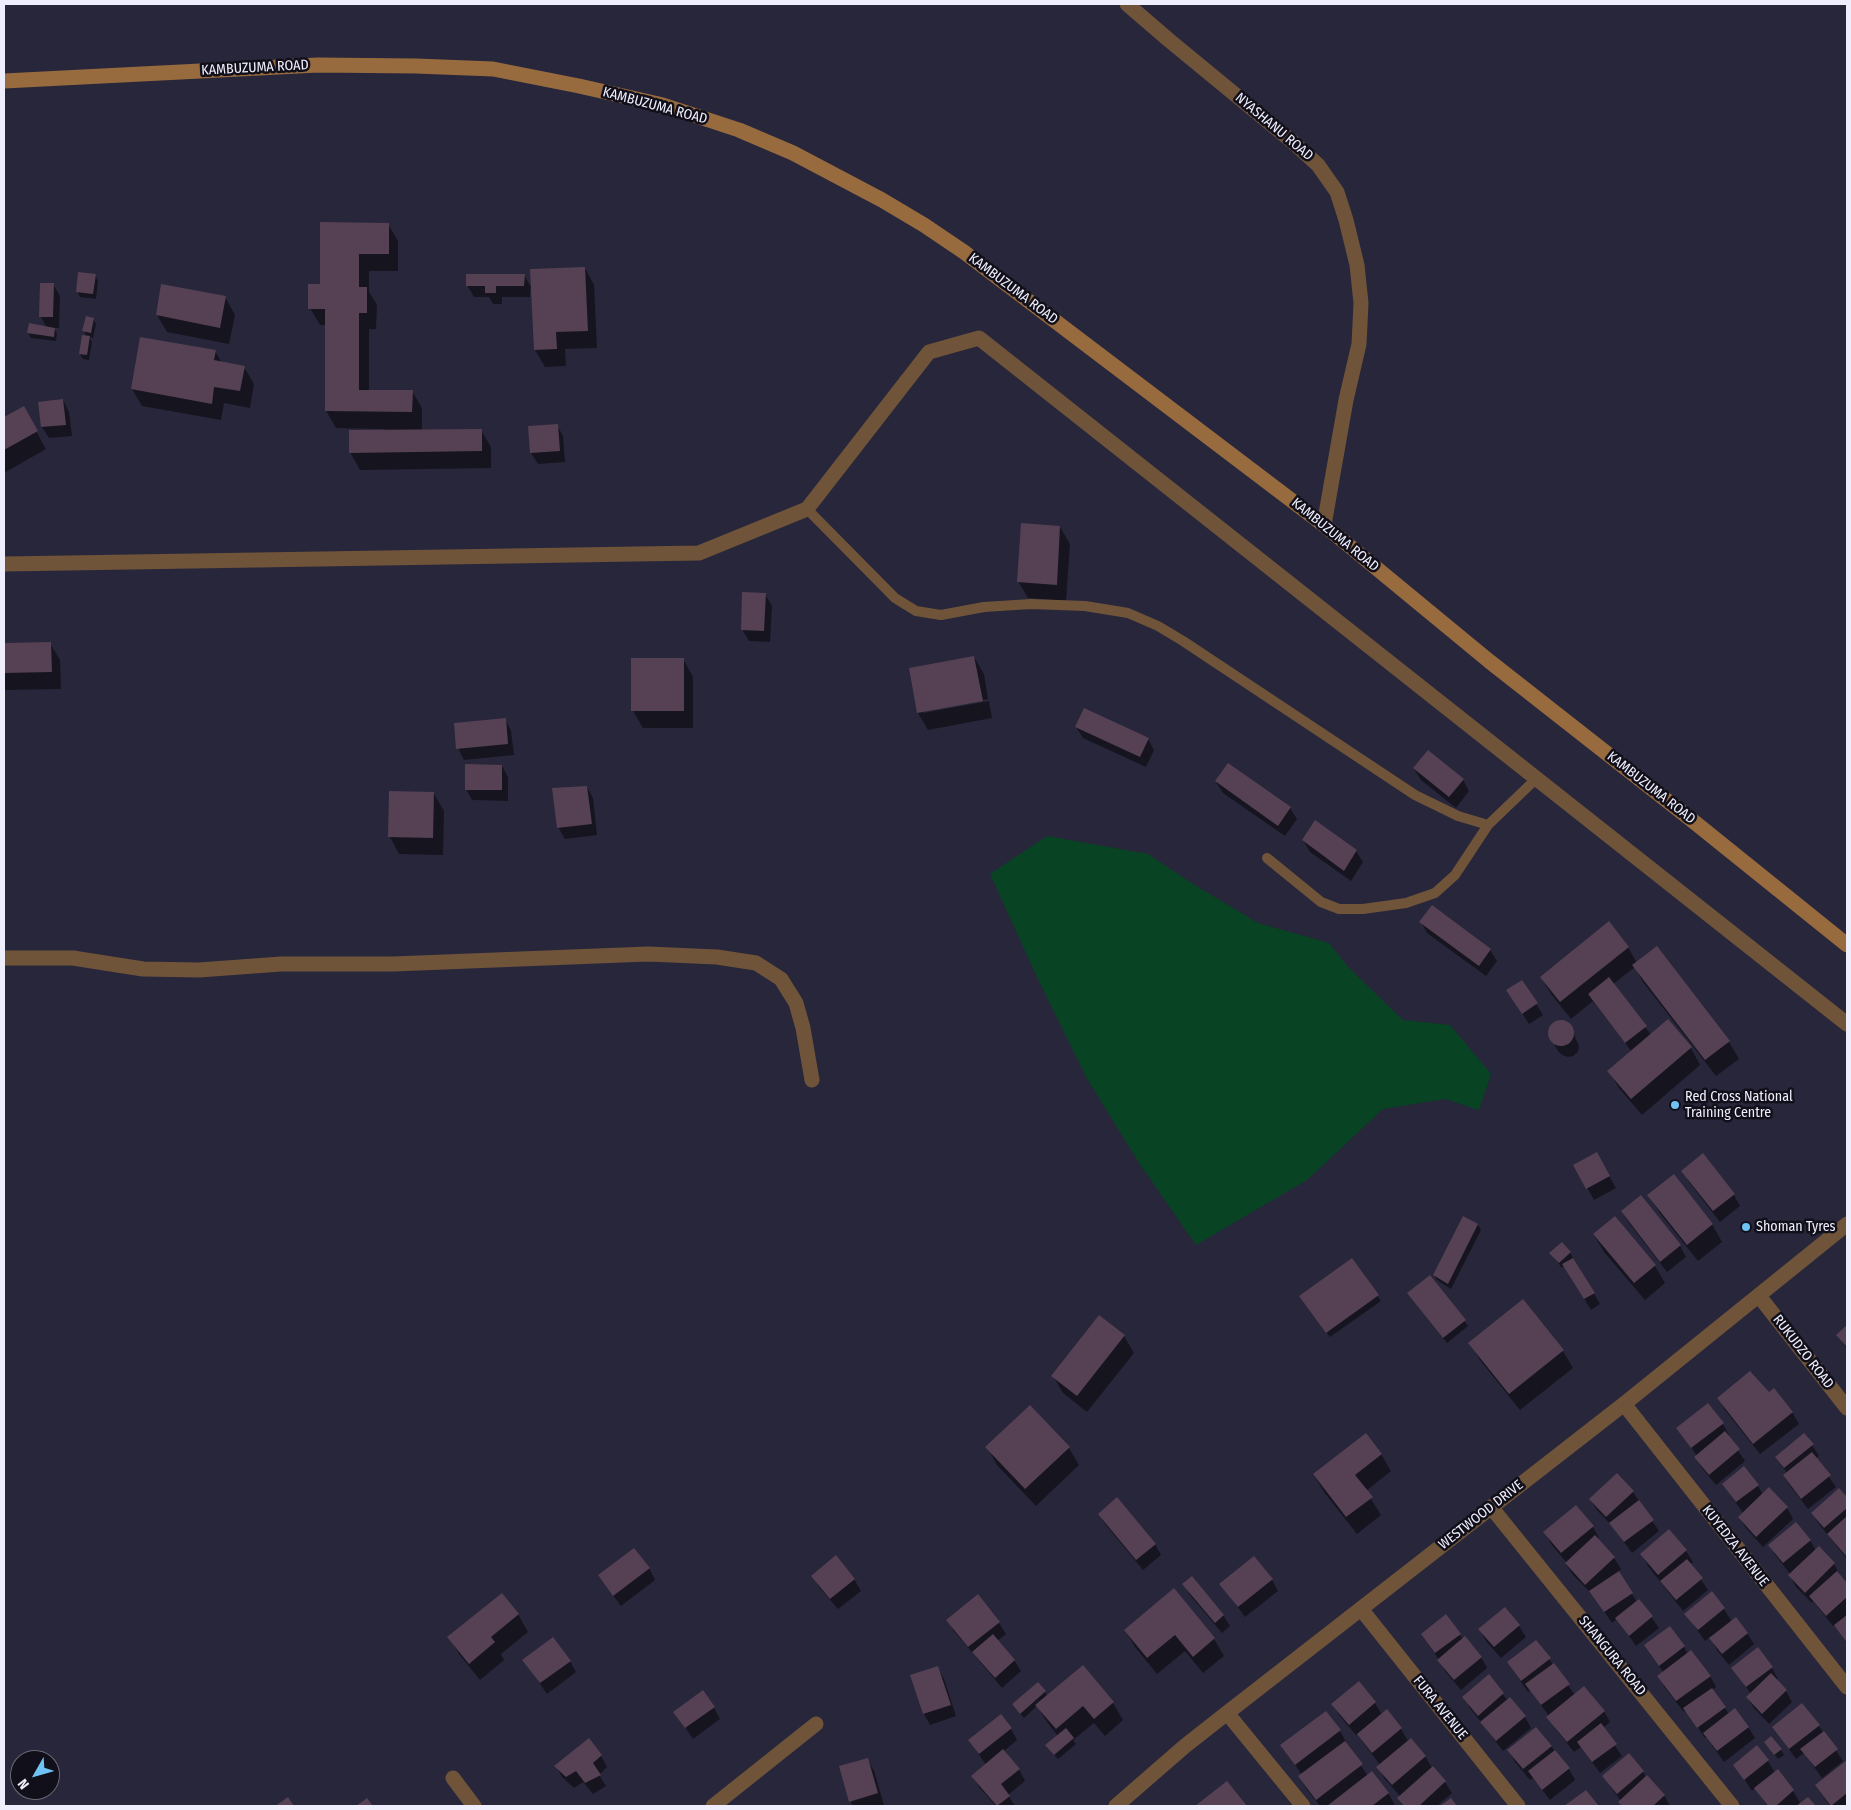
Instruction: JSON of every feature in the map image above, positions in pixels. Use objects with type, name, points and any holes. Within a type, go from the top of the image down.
[{"type":"main road","name":"KAMBUZUMA ROAD","points":[[4,82],[318,65],[493,69],[663,105],[738,130],[793,153],[882,200],[964,252],[1324,526],[1490,662],[1693,821],[1847,945]]},
{"type":"street","name":"NYASHANU ROAD","points":[[1127,4],[1300,148],[1318,165],[1337,192],[1357,264],[1361,303],[1359,344],[1346,400],[1324,526]]},
{"type":"street","points":[[4,564],[699,553],[807,509],[929,352],[979,338],[1847,1024]]},
{"type":"street","points":[[4,958],[73,958],[143,969],[199,970],[281,964],[403,963],[648,954],[717,957],[756,963],[781,979],[796,1003],[803,1028],[812,1080]]},
{"type":"street","name":"WESTWOOD DRIVE","points":[[1116,1806],[1227,1713],[1624,1404],[1847,1224]]},
{"type":"street","name":"RUKUDZO ROAD","points":[[1759,1296],[1847,1408]]},
{"type":"street","name":"KUYEDZA AVENUE","points":[[1624,1404],[1847,1687]]},
{"type":"street","name":"SHANGURA ROAD","points":[[1491,1507],[1732,1806]]},
{"type":"street","name":"FURA AVENUE","points":[[1361,1609],[1518,1806]]},
{"type":"street","points":[[1227,1713],[1302,1806]]},
{"type":"street","points":[[713,1806],[816,1724]]},
{"type":"street","points":[[452,1778],[474,1806]]},
{"type":"lane","points":[[807,509],[895,598],[916,611],[942,615],[984,607],[1030,604],[1084,606],[1128,613],[1158,626],[1183,640],[1415,795],[1458,816],[1488,825]]},
{"type":"lane","points":[[1267,858],[1321,902],[1339,909],[1363,909],[1406,903],[1435,893],[1455,875],[1488,825],[1538,778]]},
{"type":"green space","points":[[1047,836],[1148,854],[1193,884],[1258,923],[1329,943],[1349,968],[1403,1020],[1450,1025],[1491,1074],[1479,1110],[1445,1099],[1383,1109],[1307,1180],[1196,1245],[1139,1163],[1086,1077],[1036,975],[990,874]]},
{"type":"building","points":[[320,222],[389,223],[389,254],[359,254],[359,287],[367,287],[367,313],[359,313],[359,390],[413,390],[412,412],[325,411],[325,309],[308,309],[308,284],[320,284]]},
{"type":"building","points":[[585,267],[588,331],[556,332],[557,349],[534,350],[530,269]]},
{"type":"building","points":[[78,272],[96,274],[93,294],[76,292]]},
{"type":"building","points":[[466,274],[525,274],[524,286],[496,286],[496,293],[485,293],[485,286],[466,286]]},
{"type":"building","points":[[40,283],[54,283],[53,317],[39,317]]},
{"type":"building","points":[[161,284],[226,296],[220,328],[156,315]]},
{"type":"building","points":[[86,316],[94,318],[91,333],[82,331]]},
{"type":"building","points":[[29,323],[55,328],[54,337],[27,333]]},
{"type":"building","points":[[82,335],[90,336],[87,355],[79,354]]},
{"type":"building","points":[[140,337],[216,350],[214,360],[245,366],[240,391],[214,387],[212,404],[131,389]]},
{"type":"building","points":[[63,399],[66,425],[41,427],[38,402]]},
{"type":"building","points":[[24,406],[38,431],[4,450],[4,417]]},
{"type":"building","points":[[558,424],[560,451],[530,453],[528,426]]},
{"type":"building","points":[[482,429],[482,451],[349,453],[349,430]]},
{"type":"building","points":[[1021,523],[1060,526],[1057,585],[1017,582]]},
{"type":"building","points":[[742,592],[766,593],[764,631],[741,630]]},
{"type":"building","points":[[51,642],[52,672],[4,673],[4,643]]},
{"type":"building","points":[[974,656],[983,701],[917,713],[909,668]]},
{"type":"building","points":[[631,658],[684,658],[684,711],[631,711]]},
{"type":"building","points":[[1084,708],[1149,738],[1140,757],[1075,727]]},
{"type":"building","points":[[506,718],[508,744],[456,749],[454,723]]},
{"type":"building","points":[[1428,750],[1464,779],[1449,797],[1413,768]]},
{"type":"building","points":[[1228,763],[1291,807],[1278,826],[1215,781]]},
{"type":"building","points":[[465,764],[502,765],[502,790],[465,790]]},
{"type":"building","points":[[587,786],[592,824],[557,828],[552,788]]},
{"type":"building","points":[[389,791],[434,792],[433,838],[388,837]]},
{"type":"building","points":[[1315,820],[1357,850],[1344,871],[1302,840]]},
{"type":"building","points":[[1432,905],[1491,949],[1479,966],[1419,922]]},
{"type":"building","points":[[1609,921],[1629,947],[1560,1002],[1540,977]]},
{"type":"building","points":[[1657,946],[1730,1041],[1705,1060],[1632,965]]},
{"type":"building","points":[[1609,977],[1647,1026],[1625,1043],[1588,994]]},
{"type":"building","points":[[1522,980],[1538,1003],[1522,1014],[1506,990]]},
{"type":"building","points":[[1668,1019],[1692,1047],[1631,1099],[1607,1071]]},
{"type":"building","points":[[1561,1020],[1570,1024],[1574,1033],[1570,1042],[1561,1046],[1552,1042],[1548,1033],[1552,1024]]},
{"type":"building","points":[[1597,1152],[1610,1176],[1586,1189],[1573,1165]]},
{"type":"building","points":[[1703,1153],[1735,1194],[1713,1211],[1681,1171]]},
{"type":"building","points":[[1674,1174],[1713,1224],[1687,1245],[1647,1195]]},
{"type":"building","points":[[1641,1195],[1681,1245],[1660,1262],[1621,1211]]},
{"type":"building","points":[[1463,1216],[1478,1224],[1448,1284],[1433,1275]]},
{"type":"building","points":[[1615,1216],[1656,1265],[1634,1283],[1593,1234]]},
{"type":"building","points":[[1562,1242],[1571,1252],[1559,1263],[1549,1253]]},
{"type":"building","points":[[1352,1258],[1379,1295],[1326,1333],[1299,1296]]},
{"type":"building","points":[[1573,1258],[1595,1293],[1584,1299],[1562,1264]]},
{"type":"building","points":[[1430,1275],[1466,1320],[1443,1338],[1407,1293]]},
{"type":"building","points":[[1523,1299],[1564,1350],[1509,1394],[1468,1343]]},
{"type":"building","points":[[1099,1315],[1125,1335],[1077,1396],[1051,1376]]},
{"type":"building","points":[[1847,1325],[1847,1347],[1836,1335]]},
{"type":"building","points":[[1750,1371],[1769,1392],[1774,1388],[1793,1412],[1753,1444],[1717,1398]]},
{"type":"building","points":[[1708,1403],[1724,1423],[1691,1448],[1676,1428]]},
{"type":"building","points":[[1030,1405],[1070,1447],[1025,1489],[985,1447]]},
{"type":"building","points":[[1725,1431],[1740,1449],[1709,1475],[1694,1457]]},
{"type":"building","points":[[1366,1433],[1382,1454],[1355,1475],[1373,1497],[1346,1517],[1313,1474]]},
{"type":"building","points":[[1804,1433],[1814,1444],[1784,1468],[1775,1457]]},
{"type":"building","points":[[1812,1452],[1831,1475],[1801,1499],[1783,1475]]},
{"type":"building","points":[[1744,1466],[1759,1485],[1736,1502],[1722,1484]]},
{"type":"building","points":[[1617,1473],[1634,1491],[1606,1517],[1589,1499]]},
{"type":"building","points":[[1769,1487],[1788,1507],[1756,1537],[1738,1517]]},
{"type":"building","points":[[1839,1488],[1847,1497],[1847,1508],[1824,1528],[1811,1513]]},
{"type":"building","points":[[1117,1497],[1156,1544],[1136,1560],[1098,1514]]},
{"type":"building","points":[[1639,1500],[1654,1520],[1624,1542],[1609,1523]]},
{"type":"building","points":[[1576,1505],[1594,1526],[1561,1553],[1543,1532]]},
{"type":"building","points":[[1847,1516],[1847,1557],[1827,1534]]},
{"type":"building","points":[[1796,1522],[1811,1540],[1783,1563],[1768,1545]]},
{"type":"building","points":[[1669,1529],[1687,1550],[1658,1575],[1640,1554]]},
{"type":"building","points":[[1595,1535],[1615,1557],[1585,1585],[1565,1563]]},
{"type":"building","points":[[1819,1546],[1835,1563],[1805,1593],[1788,1575]]},
{"type":"building","points":[[634,1548],[650,1568],[613,1596],[598,1575]]},
{"type":"building","points":[[836,1555],[855,1579],[830,1599],[811,1576]]},
{"type":"building","points":[[1254,1556],[1273,1579],[1238,1607],[1219,1584]]},
{"type":"building","points":[[1687,1559],[1703,1578],[1676,1600],[1660,1581]]},
{"type":"building","points":[[1619,1571],[1633,1593],[1604,1612],[1589,1591]]},
{"type":"building","points":[[1837,1571],[1847,1583],[1847,1597],[1826,1616],[1809,1596]]},
{"type":"building","points":[[1192,1576],[1224,1615],[1215,1623],[1182,1584]]},
{"type":"building","points":[[1174,1588],[1215,1638],[1193,1657],[1175,1635],[1147,1658],[1124,1630]]},
{"type":"building","points":[[1712,1591],[1725,1608],[1698,1630],[1684,1614]]},
{"type":"building","points":[[502,1593],[519,1614],[491,1637],[495,1642],[469,1664],[447,1637]]},
{"type":"building","points":[[978,1594],[1000,1622],[968,1647],[946,1620]]},
{"type":"building","points":[[1639,1599],[1653,1616],[1629,1636],[1615,1618]]},
{"type":"building","points":[[1505,1607],[1520,1625],[1494,1647],[1478,1629]]},
{"type":"building","points":[[1446,1614],[1461,1634],[1435,1653],[1421,1634]]},
{"type":"building","points":[[1847,1615],[1847,1643],[1834,1625]]},
{"type":"building","points":[[1736,1617],[1748,1633],[1722,1654],[1709,1638]]},
{"type":"building","points":[[1670,1626],[1685,1646],[1659,1666],[1644,1645]]},
{"type":"building","points":[[993,1634],[1015,1660],[995,1678],[972,1652]]},
{"type":"building","points":[[1465,1636],[1482,1657],[1454,1680],[1437,1660]]},
{"type":"building","points":[[553,1637],[571,1661],[540,1683],[522,1660]]},
{"type":"building","points":[[1536,1640],[1551,1658],[1521,1681],[1507,1662]]},
{"type":"building","points":[[1758,1647],[1773,1667],[1746,1687],[1731,1668]]},
{"type":"building","points":[[1691,1650],[1711,1676],[1676,1701],[1657,1676]]},
{"type":"building","points":[[1554,1663],[1570,1684],[1541,1705],[1525,1684]]},
{"type":"building","points":[[1083,1665],[1114,1702],[1094,1719],[1083,1706],[1056,1729],[1035,1705]]},
{"type":"building","points":[[938,1666],[951,1705],[923,1714],[910,1675]]},
{"type":"building","points":[[1771,1673],[1787,1690],[1762,1714],[1746,1697]]},
{"type":"building","points":[[1489,1674],[1504,1693],[1478,1716],[1462,1697]]},
{"type":"building","points":[[1359,1681],[1376,1702],[1349,1725],[1331,1704]]},
{"type":"building","points":[[1038,1682],[1046,1691],[1020,1714],[1012,1704]]},
{"type":"building","points":[[1584,1686],[1605,1711],[1567,1742],[1546,1717]]},
{"type":"building","points":[[1712,1688],[1726,1707],[1697,1728],[1683,1708]]},
{"type":"building","points":[[703,1690],[715,1707],[685,1728],[673,1712]]},
{"type":"building","points":[[1510,1697],[1526,1716],[1496,1741],[1480,1722]]},
{"type":"building","points":[[1802,1703],[1820,1725],[1789,1749],[1772,1727]]},
{"type":"building","points":[[1735,1708],[1749,1727],[1717,1751],[1703,1733]]},
{"type":"building","points":[[1387,1709],[1402,1728],[1372,1753],[1357,1734]]},
{"type":"building","points":[[1326,1711],[1341,1730],[1295,1765],[1280,1745]]},
{"type":"building","points":[[1001,1714],[1012,1728],[979,1754],[968,1740]]},
{"type":"building","points":[[1601,1723],[1617,1744],[1592,1762],[1577,1742]]},
{"type":"building","points":[[1536,1727],[1552,1746],[1523,1769],[1507,1750]]},
{"type":"building","points":[[1066,1728],[1074,1738],[1054,1755],[1045,1745]]},
{"type":"building","points":[[1824,1731],[1838,1749],[1815,1767],[1800,1749]]},
{"type":"building","points":[[1771,1736],[1782,1749],[1774,1755],[1764,1742]]},
{"type":"building","points":[[589,1738],[602,1755],[593,1763],[601,1775],[585,1783],[576,1771],[566,1777],[554,1766]]},
{"type":"building","points":[[1411,1738],[1426,1756],[1392,1785],[1376,1767]]},
{"type":"building","points":[[1345,1741],[1363,1764],[1316,1800],[1298,1776]]},
{"type":"building","points":[[1757,1745],[1769,1760],[1744,1780],[1733,1765]]},
{"type":"building","points":[[1003,1749],[1020,1769],[1001,1784],[1010,1796],[997,1806],[971,1776]]},
{"type":"building","points":[[1555,1750],[1570,1768],[1542,1790],[1528,1771]]},
{"type":"building","points":[[1629,1753],[1644,1771],[1617,1794],[1602,1776]]},
{"type":"building","points":[[868,1758],[878,1793],[849,1802],[839,1766]]},
{"type":"building","points":[[1847,1760],[1847,1793],[1831,1806],[1815,1785]]},
{"type":"building","points":[[1433,1766],[1446,1781],[1419,1806],[1404,1806],[1397,1798]]},
{"type":"building","points":[[1778,1769],[1794,1790],[1776,1806],[1768,1806],[1754,1788]]},
{"type":"building","points":[[1372,1771],[1389,1793],[1372,1806],[1327,1806]]},
{"type":"building","points":[[1647,1775],[1665,1795],[1653,1806],[1622,1806],[1618,1802]]},
{"type":"building","points":[[1227,1781],[1247,1806],[1195,1806]]},
{"type":"building","points":[[1586,1790],[1598,1805],[1564,1806]]},
{"type":"building","points":[[288,1797],[294,1806],[275,1806]]},
{"type":"building","points":[[1808,1797],[1816,1806],[1796,1806]]},
{"type":"building","points":[[367,1798],[373,1806],[356,1806]]},
{"type":"building","points":[[1451,1798],[1457,1806],[1440,1806]]},
{"type":"place","name":"Red Cross National Training Centre","points":[[1675,1105]]},
{"type":"place","name":"Shoman Tyres","points":[[1746,1227]]}]
